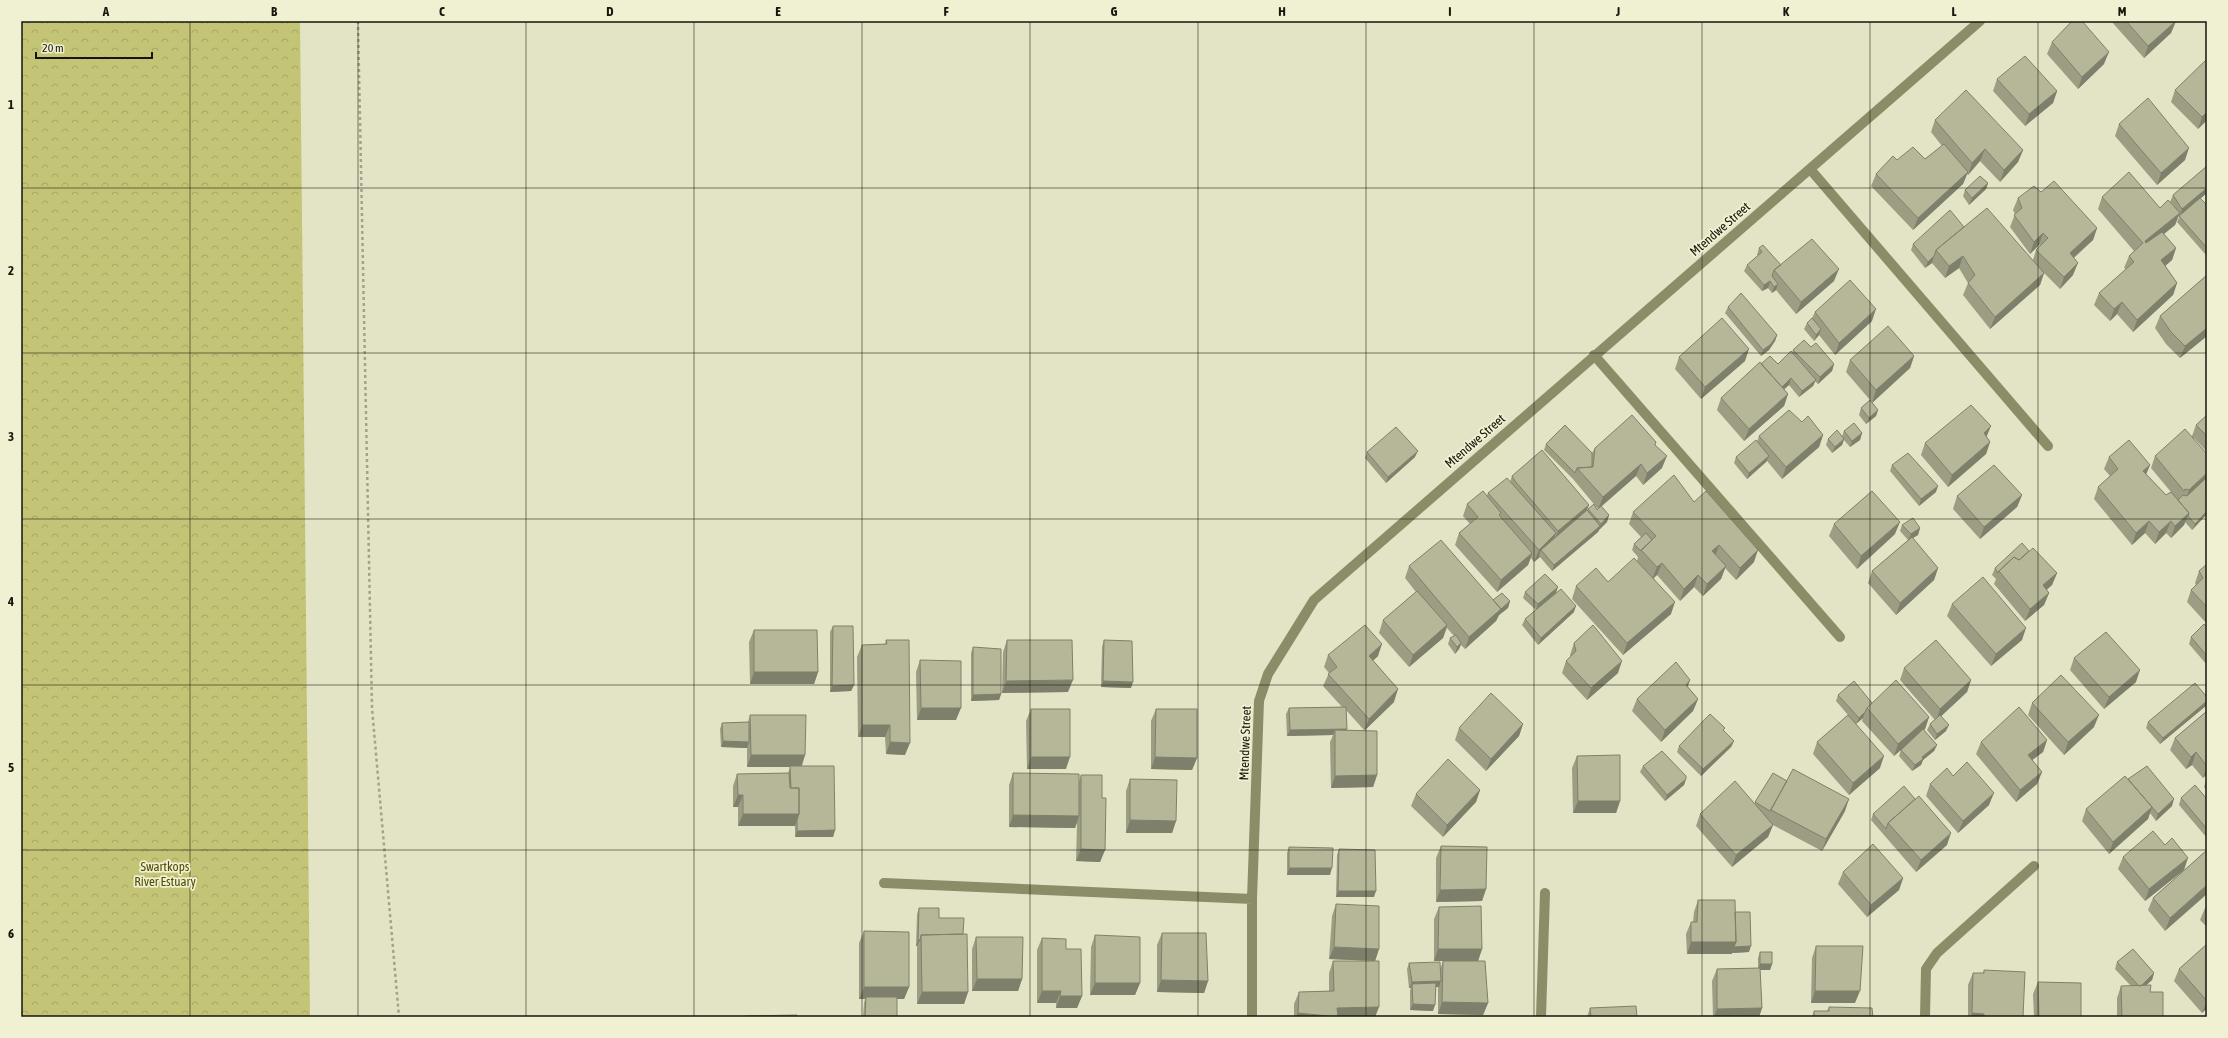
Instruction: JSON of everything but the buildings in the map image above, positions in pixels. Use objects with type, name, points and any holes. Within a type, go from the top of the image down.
[{"type":"street","name":"Mtendwe Street","points":[[1252,1017],[1252,899],[1259,701],[1268,674],[1282,648],[1314,600],[1980,21]]},
{"type":"street","points":[[1810,169],[2048,446]]},
{"type":"street","points":[[1594,355],[1840,637]]},
{"type":"street","points":[[1925,1017],[1926,969],[1937,954],[2034,866]]},
{"type":"street","points":[[884,883],[1252,899]]},
{"type":"street","points":[[1541,1017],[1545,893]]},
{"type":"path","points":[[358,21],[372,708],[399,1017]]},
{"type":"green space","name":"Swartkops River Estuary","points":[[21,21],[300,21],[310,1017],[21,1017]]}]
